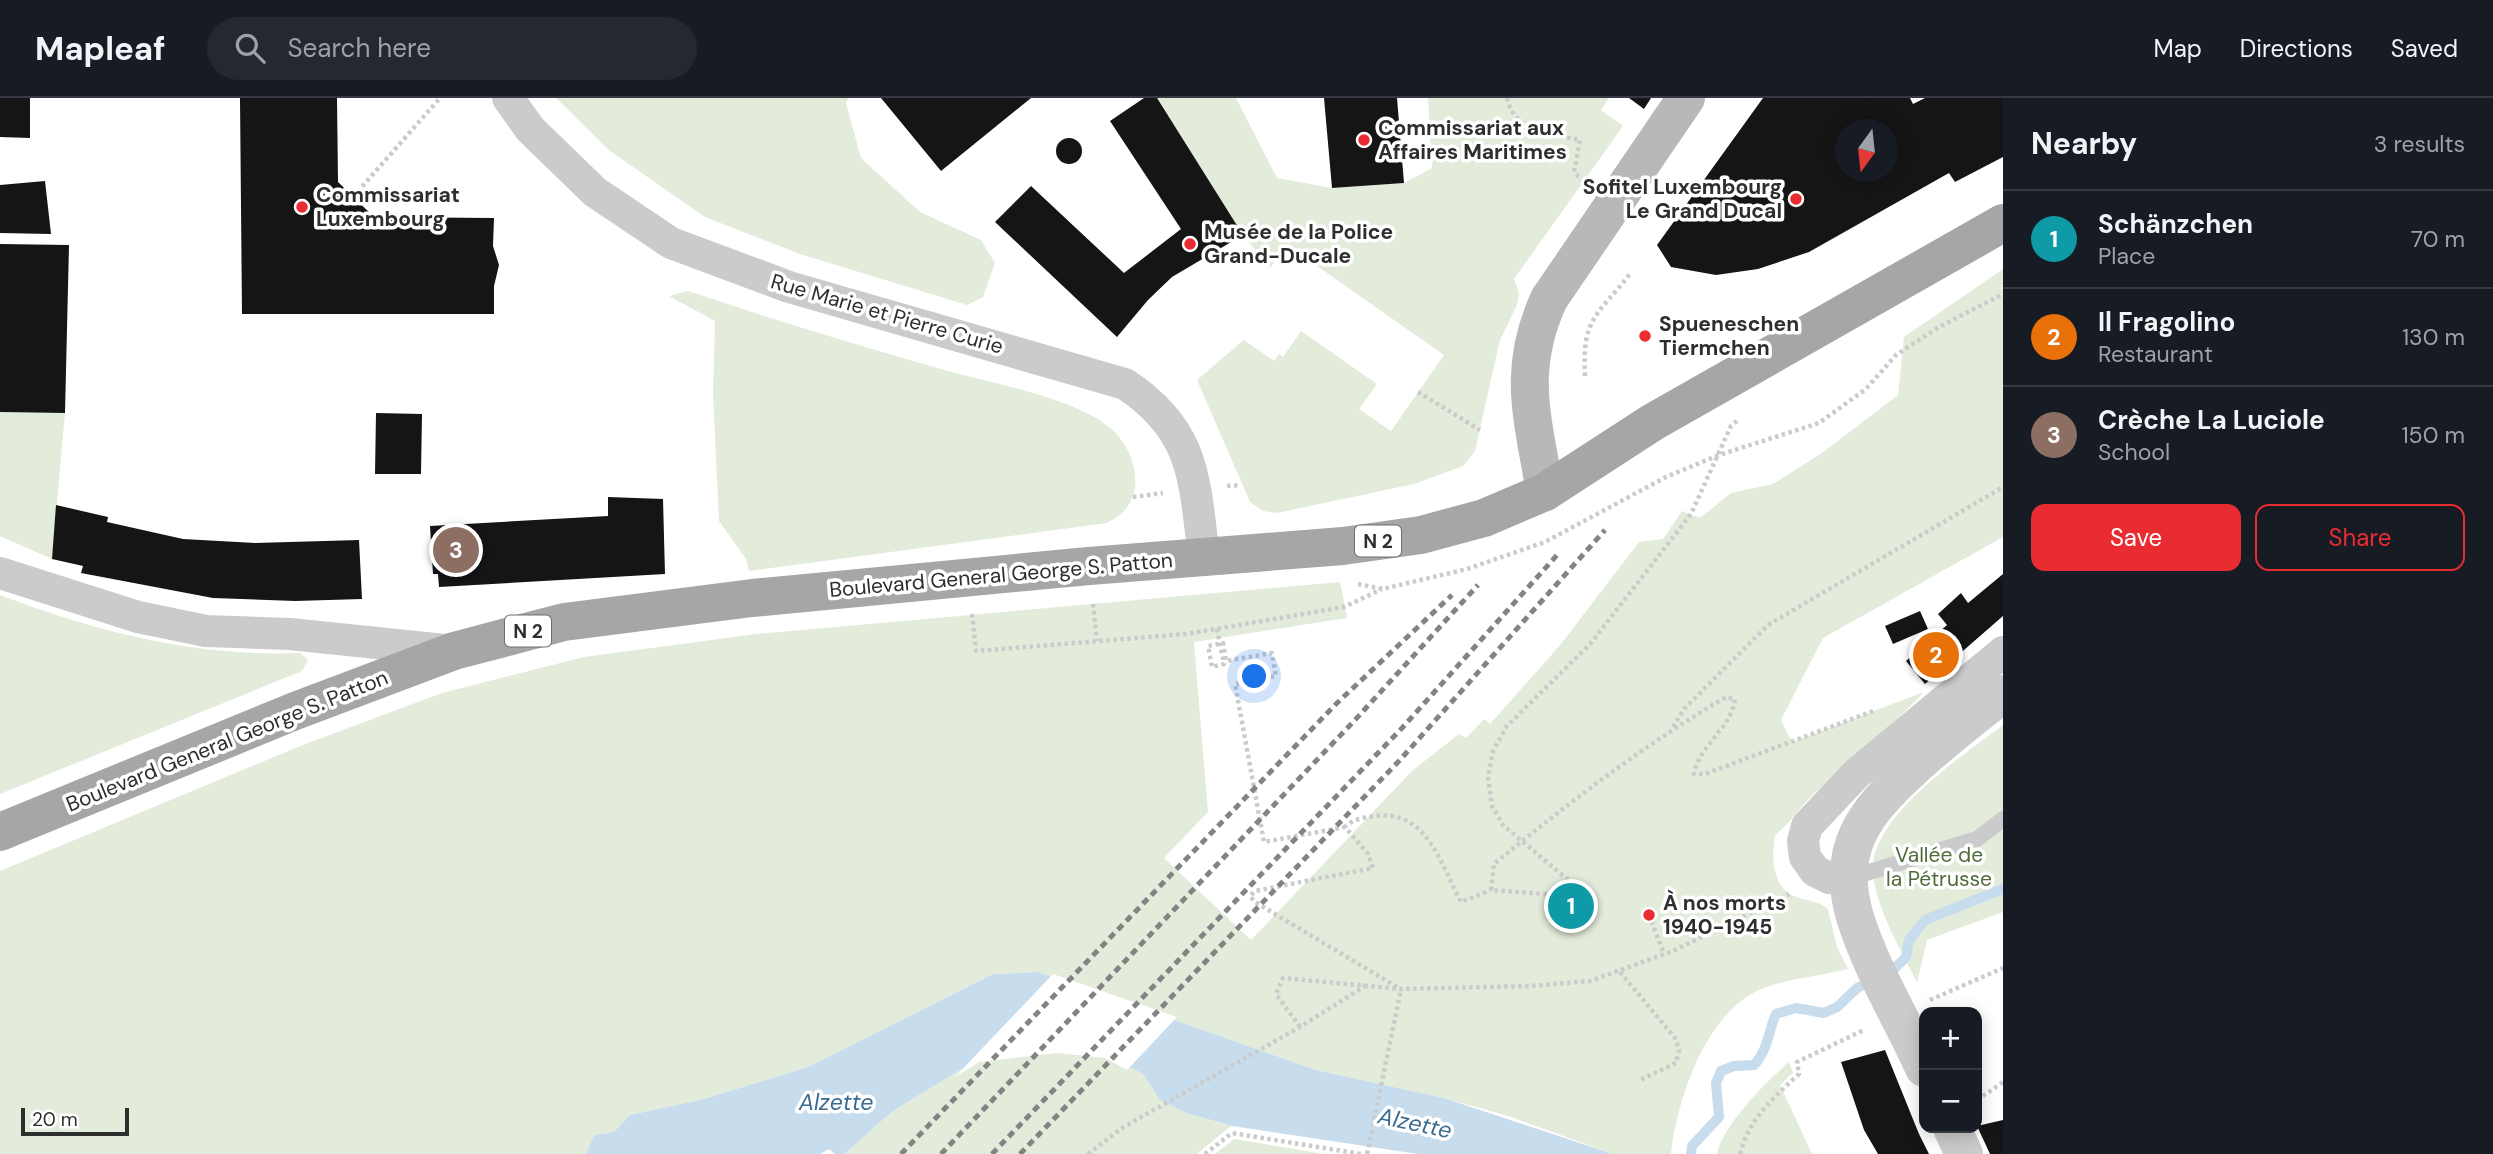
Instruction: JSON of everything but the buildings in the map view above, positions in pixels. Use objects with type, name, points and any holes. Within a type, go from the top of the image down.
[{"type":"main road","points":[[1545,492],[1528,383],[1530,355],[1537,325],[1549,299],[1686,98]]},
{"type":"main road","name":"N 2","points":[[1545,492],[1653,422],[2003,223]]},
{"type":"main road","name":"Boulevard General George S. Patton","points":[[0,832],[295,711],[454,651],[564,622],[725,601],[1343,546],[1421,535],[1485,518],[1545,492]]},
{"type":"street","name":"Rue Marie et Pierre Curie","points":[[508,98],[530,129],[595,192],[671,243],[789,287],[1125,384],[1152,402],[1171,424],[1185,451],[1195,490],[1204,557]]},
{"type":"street","name":"Boulevard General George S. Patton","points":[[0,573],[138,617],[206,631],[290,634],[454,651]]},
{"type":"street","points":[[1849,879],[1829,878],[1815,871],[1805,857],[1803,841],[1807,826],[1857,773],[2003,652]]},
{"type":"street","points":[[1919,1061],[1886,1013],[1861,935],[1849,879],[1856,835],[1866,815],[1942,741],[2003,694]]},
{"type":"street","points":[[1954,1133],[1964,1154]]},
{"type":"lane","points":[[1849,879],[1978,839],[2003,819]]},
{"type":"path","points":[[353,197],[440,98]]},
{"type":"path","points":[[1507,98],[1520,122],[1536,132],[1580,140],[1574,172],[1581,180]]},
{"type":"path","points":[[1586,376],[1584,343],[1588,325],[1630,274]]},
{"type":"path","points":[[1217,629],[1219,640],[1222,652],[1224,664],[1212,667],[1208,646],[1215,644],[1223,643],[1226,661],[1272,653],[1276,676],[1234,684],[1264,842],[1345,827],[1373,816],[1391,815],[1412,822],[1426,834],[1461,902],[1491,890],[1562,895],[1566,892],[1567,879],[1503,825],[1492,806],[1488,777],[1493,751],[1507,726],[1591,643],[1682,525],[1720,455],[1819,423],[1866,389],[1896,355],[1939,327],[2003,294]]},
{"type":"path","points":[[1418,392],[1480,430]]},
{"type":"path","points":[[1672,728],[1684,709],[1768,625],[2003,487]]},
{"type":"path","points":[[972,614],[976,651],[1217,629],[1344,607],[1383,589]]},
{"type":"path","points":[[1093,603],[1097,641]]},
{"type":"path","points":[[1491,890],[1494,864],[1521,841],[1672,728],[1726,697],[1735,699],[1734,710],[1696,763],[1693,774],[1705,774],[1888,706]]},
{"type":"path","points":[[1345,827],[1368,854],[1373,868],[1255,891],[1251,896],[1255,902],[1401,991]]},
{"type":"path","points":[[1300,1027],[1276,994],[1283,978],[1401,991],[1590,981],[1664,954],[1790,894]]},
{"type":"path","points":[[1649,915],[1664,954]]},
{"type":"path","points":[[1740,1154],[1744,1137],[1763,1106],[1799,1074],[1797,1062],[1886,1013],[2003,968]]},
{"type":"path","points":[[1620,972],[1675,1038],[1679,1050],[1676,1063],[1640,1080]]},
{"type":"path","points":[[1088,1154],[1122,1128],[1300,1027],[1366,986]]},
{"type":"path","points":[[1367,1154],[1401,991]]},
{"type":"path","points":[[1982,1097],[2003,1082]]},
{"type":"path","points":[[1205,1154],[1232,1133],[1361,1154]]},
{"type":"green space","points":[[556,98],[849,98],[846,103],[861,158],[920,212],[981,240],[995,263],[983,297],[967,305],[800,254],[705,217],[610,151]]},
{"type":"green space","points":[[1156,98],[1236,98],[1277,178],[1332,188],[1404,183],[1432,168],[1428,98],[1609,98],[1601,110],[1623,126],[1514,279],[1519,293],[1517,305],[1500,340],[1475,451],[1463,466],[1414,484],[1277,513],[1263,511],[1250,502],[1197,380],[1244,340],[1274,361],[1279,354],[1283,357],[1301,331],[1377,384],[1359,409],[1391,431],[1444,355],[1287,245],[1270,268],[1243,235]]},
{"type":"green space","points":[[2003,269],[2003,537],[1823,638],[1781,720],[1792,742],[1924,692],[1811,797],[1775,835],[1774,868],[1780,884],[1792,895],[1828,909],[1837,947],[1848,969],[1764,988],[1744,999],[1726,1015],[1711,1035],[1688,1082],[1674,1132],[1671,1154],[1613,1154],[1508,1116],[1444,1098],[1316,1070],[1038,972],[993,974],[808,1067],[704,1099],[630,1115],[614,1132],[594,1135],[586,1154],[0,1154],[0,871],[303,745],[442,693],[584,657],[756,634],[1340,582],[1347,618],[1194,642],[1208,812],[1164,858],[1251,940],[1412,771],[1459,734],[1466,738],[1484,719],[1490,724],[1561,644],[1639,542],[1663,539],[1682,511],[1700,518],[1731,493],[1773,484],[1822,453],[1898,395],[1904,337]]},
{"type":"green space","points":[[688,291],[948,371],[1054,399],[1093,416],[1117,434],[1130,455],[1135,478],[1131,501],[1122,513],[1107,523],[749,571],[746,559],[719,521],[713,395],[715,321],[669,296]]},
{"type":"green space","points":[[0,412],[65,413],[52,559],[0,536]]},
{"type":"green space","points":[[0,595],[73,620],[147,639],[222,651],[300,653],[308,660],[302,671],[0,794]]},
{"type":"green space","name":"Vallée de la Pétrusse","points":[[2003,725],[2003,912],[1927,940],[1917,983],[1879,902],[1873,874],[1875,853],[1885,831],[1921,790]]},
{"type":"green space","points":[[1057,1049],[1106,1055],[1143,1074],[1160,1100],[1186,1113],[1231,1126],[1197,1154],[844,1154],[893,1111],[978,1059]]},
{"type":"green space","points":[[1789,1062],[1793,1073],[1780,1085],[1812,1154],[1717,1154],[1727,1130],[1736,1118]]},
{"type":"green space","points":[[1234,1139],[1324,1154],[1215,1154]]},
{"type":"water","name":"Alzette","points":[[1038,972],[1316,1070],[1444,1098],[1613,1154],[1418,1154],[1232,1126],[1186,1113],[1160,1100],[1143,1074],[1106,1055],[1057,1049],[978,1059],[893,1111],[844,1154],[835,1154],[829,1149],[820,1154],[586,1154],[594,1135],[614,1132],[630,1115],[704,1099],[808,1067],[993,974]]},
{"type":"pier","points":[[1053,974],[1177,1017],[1127,1070],[1105,1058],[1057,1053],[979,1062],[955,1077]]},
{"type":"waterway","points":[[1691,1154],[1692,1146],[1719,1117],[1716,1083],[1721,1071],[1734,1066],[1754,1065],[1765,1047],[1776,1014],[1796,1008],[1824,1013],[1837,1007],[1857,988],[1891,972],[1906,957],[1909,940],[1925,920],[2003,889]]},
{"type":"railway","points":[[1020,1154],[1399,761],[1605,530]]},
{"type":"railway","points":[[992,1154],[1403,727],[1558,554]]},
{"type":"railway","points":[[941,1154],[1355,720],[1478,585]]},
{"type":"railway","points":[[901,1154],[1337,703],[1452,595]]},
{"type":"place","name":"Commissariat aux Affaires Maritimes","points":[[1364,140]]},
{"type":"place","name":"Sofitel Luxembourg Le Grand Ducal","points":[[1796,199]]},
{"type":"place","name":"Commissariat Luxembourg","points":[[302,207]]},
{"type":"place","name":"Musée de la Police Grand-Ducale","points":[[1190,244]]},
{"type":"place","name":"Spueneschen Tiermchen","points":[[1645,336]]},
{"type":"place","name":"Crèche La Luciole","points":[[456,550]]},
{"type":"place","name":"Il Fragolino","points":[[1936,655]]},
{"type":"place","name":"Schänzchen","points":[[1571,906]]},
{"type":"place","name":"À nos morts 1940-1945","points":[[1649,915]]}]
